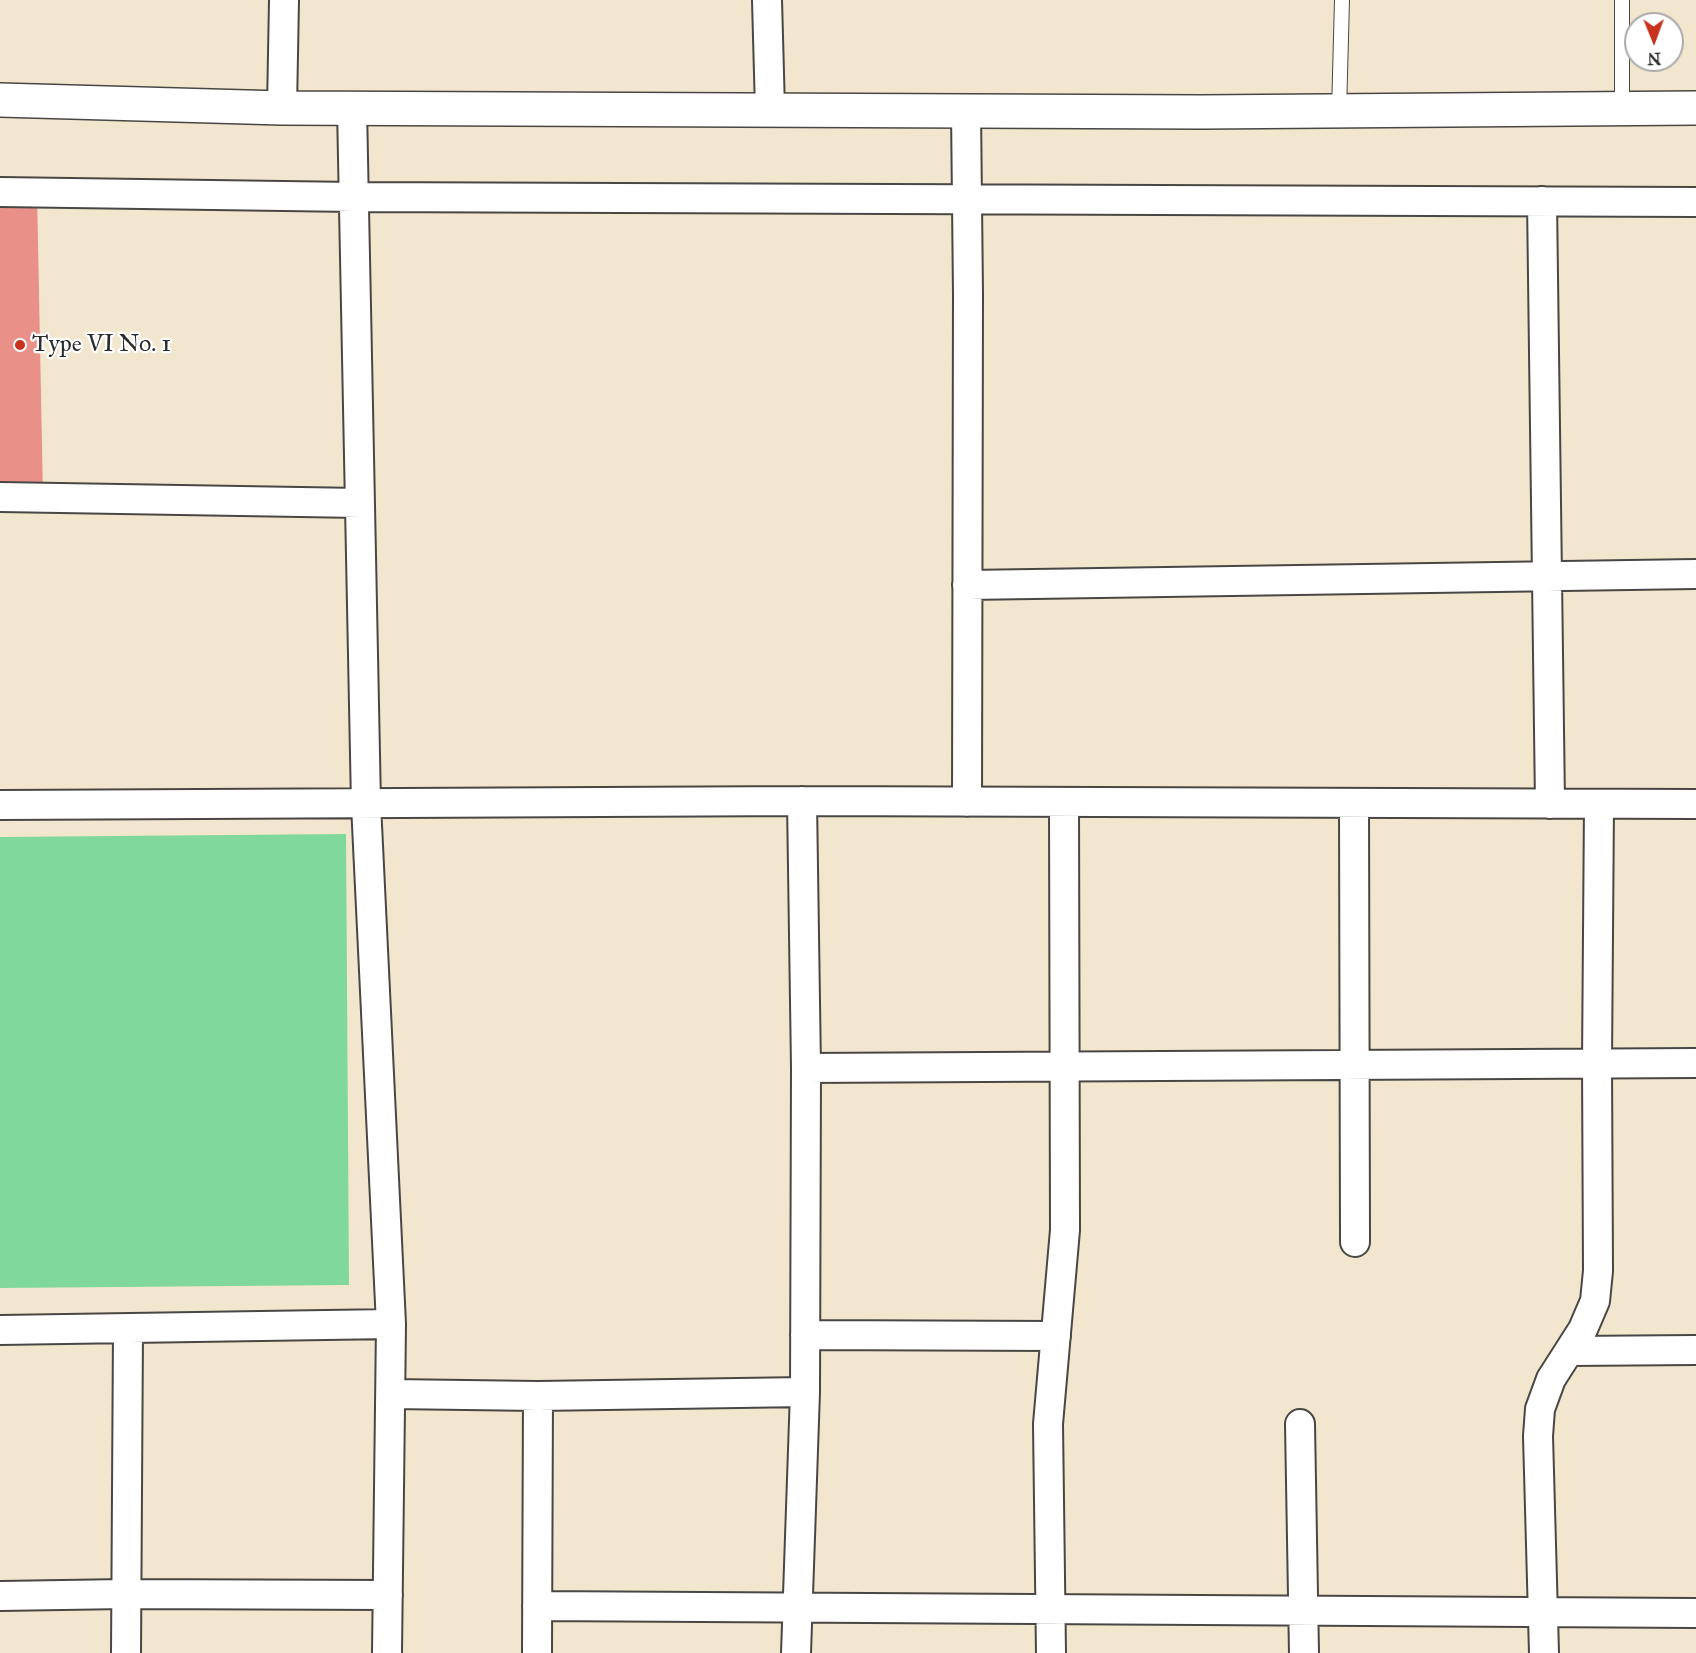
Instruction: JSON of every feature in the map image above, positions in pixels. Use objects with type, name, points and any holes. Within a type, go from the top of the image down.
[{"type":"street","points":[[282,108],[284,0]]},
{"type":"street","points":[[767,0],[770,110]]},
{"type":"street","points":[[0,100],[282,108],[1339,112],[1696,108]]},
{"type":"street","points":[[352,108],[366,804],[391,1324],[392,1394],[387,1653]]},
{"type":"street","points":[[966,111],[967,802]]},
{"type":"street","points":[[0,192],[354,197],[1696,202]]},
{"type":"street","points":[[1542,201],[1550,804]]},
{"type":"street","points":[[0,497],[360,503]]},
{"type":"street","points":[[966,585],[1696,574]]},
{"type":"street","points":[[796,1653],[805,1392],[806,1068],[802,801]]},
{"type":"street","points":[[0,805],[802,801],[1696,804]]},
{"type":"street","points":[[1051,1653],[1048,1424],[1065,1230],[1064,803]]},
{"type":"street","points":[[1354,803],[1355,1242]]},
{"type":"street","points":[[1544,1653],[1538,1436],[1540,1409],[1551,1379],[1583,1329],[1595,1301],[1598,1271],[1599,804]]},
{"type":"street","points":[[806,1068],[1696,1063]]},
{"type":"street","points":[[0,1330],[128,1330],[391,1324]]},
{"type":"street","points":[[126,1653],[128,1330]]},
{"type":"street","points":[[805,1335],[1056,1336]]},
{"type":"street","points":[[1569,1351],[1696,1350]]},
{"type":"street","points":[[392,1394],[538,1396],[805,1392]]},
{"type":"street","points":[[537,1653],[538,1396]]},
{"type":"street","points":[[1300,1424],[1304,1653]]},
{"type":"street","points":[[0,1596],[388,1594]]},
{"type":"street","points":[[537,1606],[1696,1613]]},
{"type":"lane","points":[[1339,112],[1342,0]]},
{"type":"lane","points":[[1622,0],[1622,109]]},
{"type":"green space","points":[[346,834],[349,1285],[0,1288],[0,837]]},
{"type":"building","name":"Type VI No. 1","points":[[0,192],[37,192],[43,497],[0,497]]},
{"type":"place","name":"Type VI No. 1","points":[[20,345]]}]
